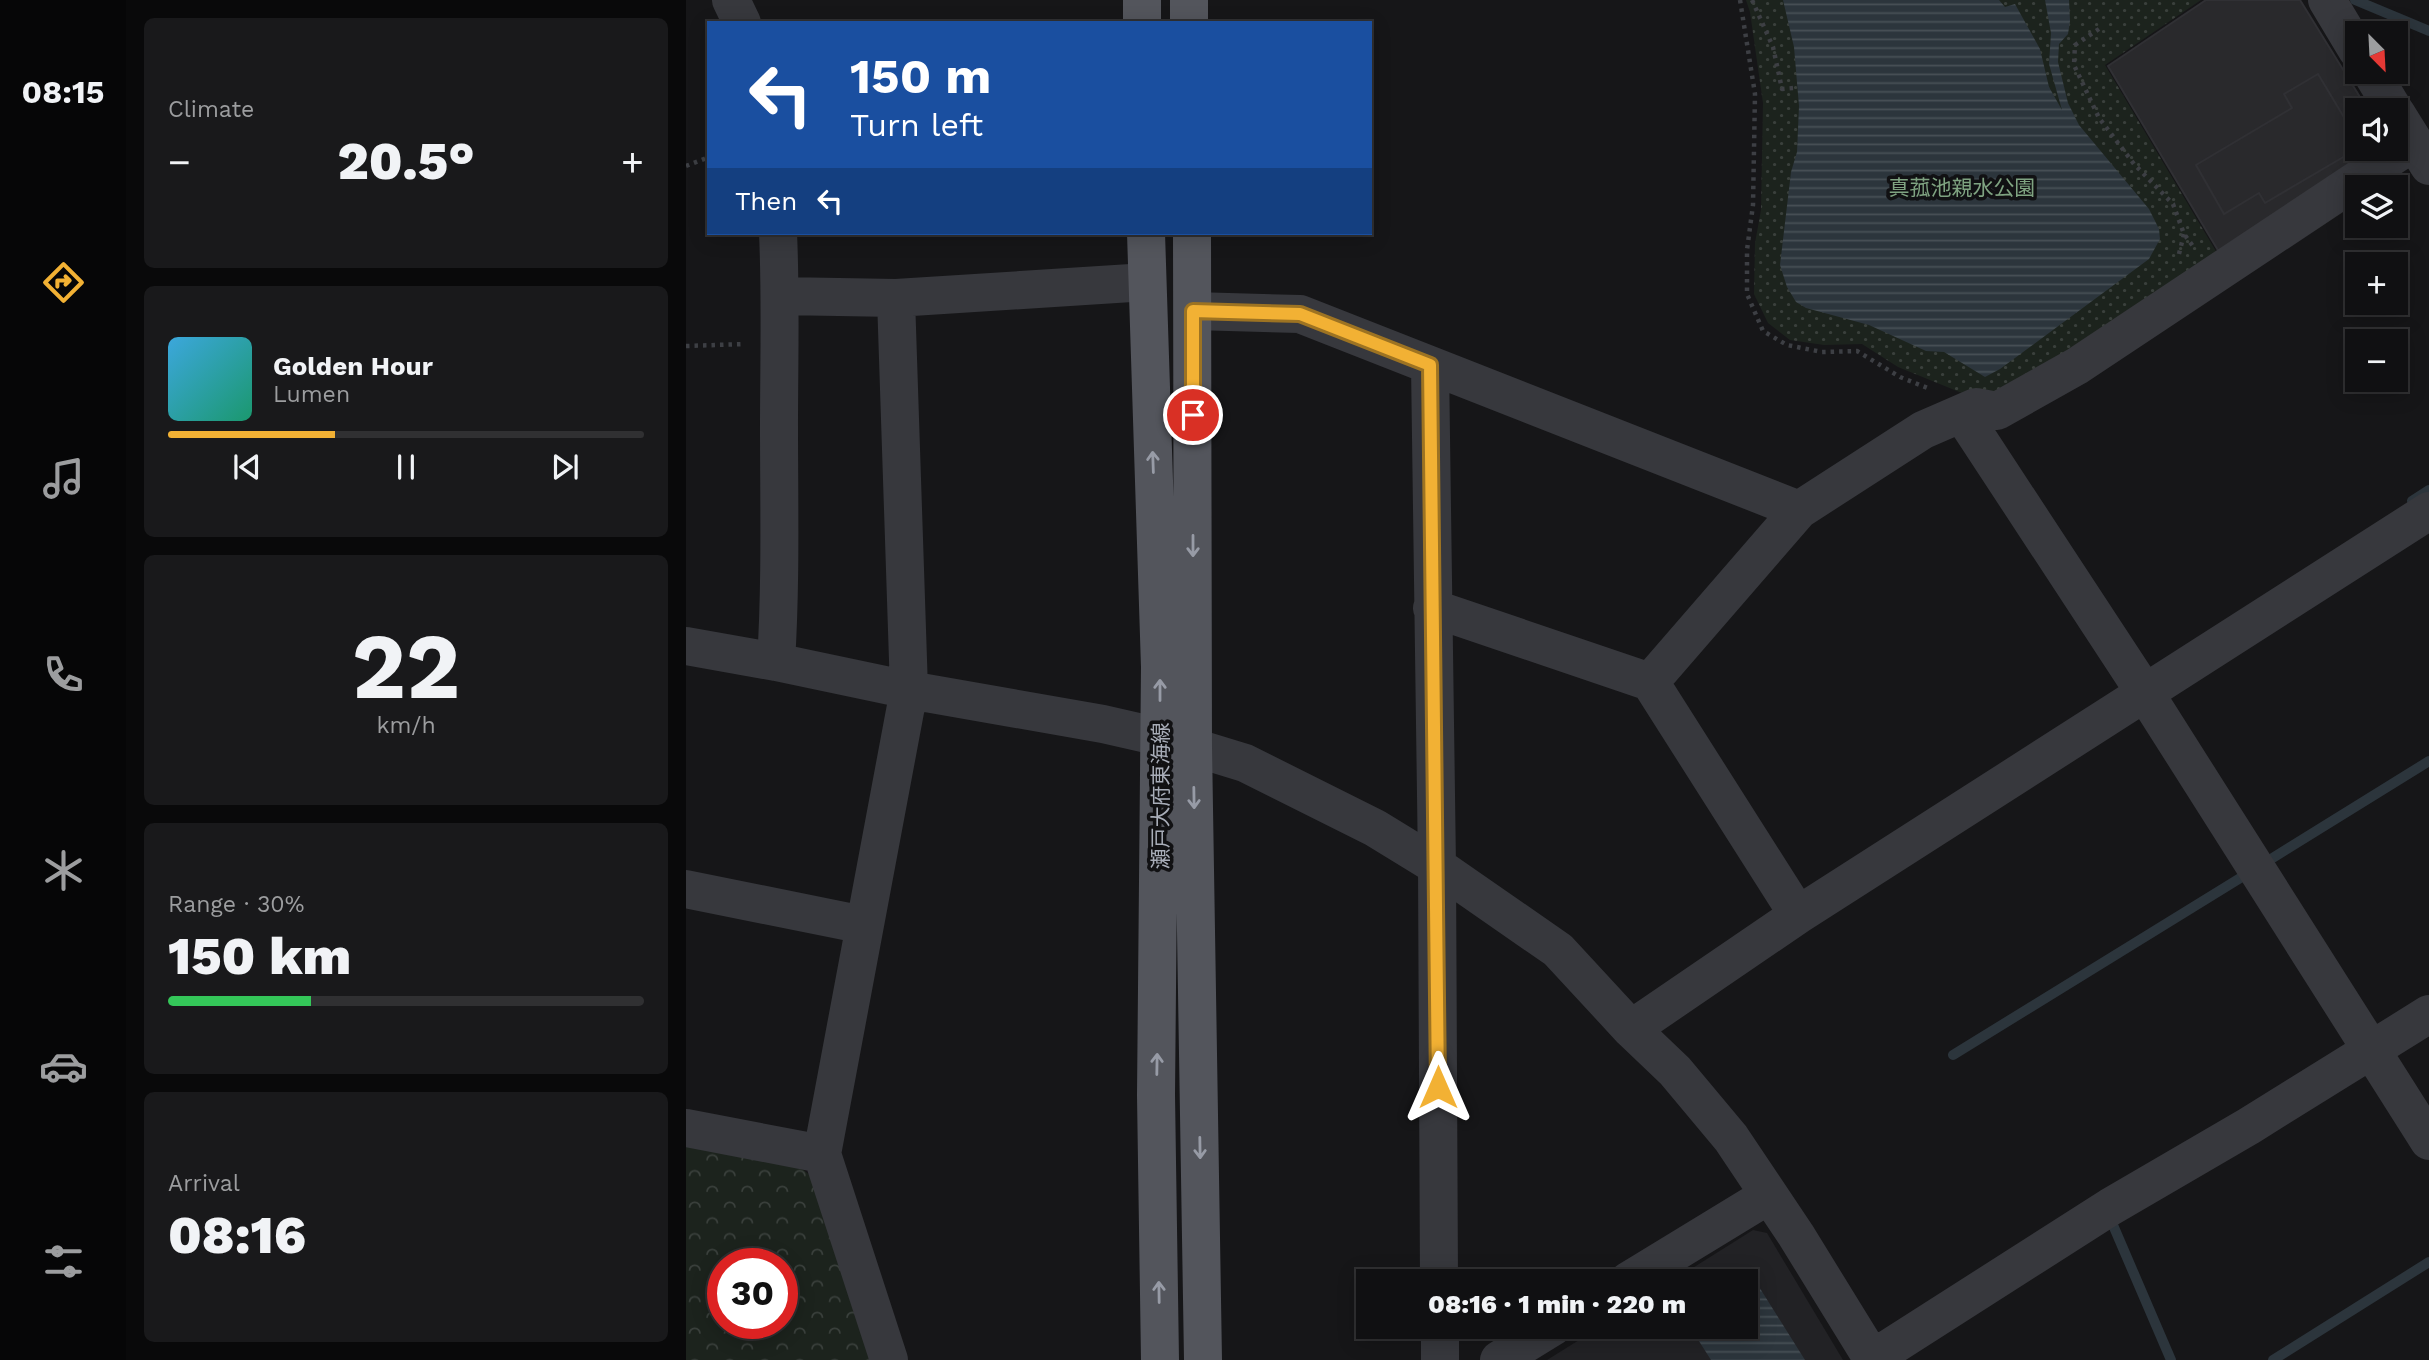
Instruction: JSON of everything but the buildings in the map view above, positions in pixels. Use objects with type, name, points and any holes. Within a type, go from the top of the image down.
[{"type":"main road","points":[[1142,0],[1142,21]]},
{"type":"main road","points":[[1189,0],[1189,21]]},
{"type":"main road","name":"瀬戸大府東海線","points":[[1146,235],[1177,742],[1203,1360]]},
{"type":"main road","name":"瀬戸大府東海線","points":[[1160,1360],[1156,1095],[1177,742],[1193,311],[1192,235]]},
{"type":"street","points":[[732,0],[741,21]]},
{"type":"street","points":[[2327,0],[2345,30]]},
{"type":"street","points":[[1650,682],[1799,510],[1923,430],[1969,410],[1997,411],[2077,366],[2214,275],[2370,161]]},
{"type":"street","points":[[776,662],[780,593],[781,296],[778,235]]},
{"type":"street","points":[[781,296],[896,298],[1147,282]]},
{"type":"street","points":[[889,1360],[822,1154],[909,690],[896,298]]},
{"type":"street","points":[[1193,311],[1300,314],[1799,510]]},
{"type":"street","points":[[1430,365],[1439,1269]]},
{"type":"street","points":[[1969,410],[2429,1141]]},
{"type":"street","points":[[1631,1028],[1798,915],[2429,511]]},
{"type":"street","points":[[1432,608],[1650,682],[1798,915]]},
{"type":"street","points":[[686,646],[909,690],[1103,724],[1177,742],[1245,763],[1375,828],[1437,866],[1558,950],[1631,1028],[1675,1070],[1731,1138],[1872,1359],[2110,1207],[2249,1126],[2429,1014]]},
{"type":"street","points":[[686,889],[864,925]]},
{"type":"street","points":[[686,1128],[822,1154]]},
{"type":"street","points":[[1648,1269],[1769,1195]]},
{"type":"street","points":[[1440,1339],[1440,1360]]},
{"type":"street","points":[[1499,1360],[1533,1339]]},
{"type":"path","points":[[1740,0],[1755,93],[1753,205],[1747,250],[1747,294],[1763,331],[1787,345],[1822,352],[1857,351],[1900,377],[1969,410]]},
{"type":"path","points":[[1752,0],[1773,47],[1782,89],[1794,88]]},
{"type":"path","points":[[2099,29],[2075,45],[2074,65],[2088,96],[2099,118],[2134,164],[2173,204],[2184,234],[2214,275]]},
{"type":"path","points":[[686,166],[707,158]]},
{"type":"path","points":[[686,346],[779,343]]},
{"type":"shaded area","name":"真菰池親水公園","points":[[1783,0],[1999,0],[2005,7],[2015,4],[2040,49],[2049,87],[2062,110],[2049,64],[2051,33],[2045,0],[2069,0],[2068,34],[2059,44],[2058,62],[2068,103],[2079,125],[2149,209],[2159,229],[2160,239],[2149,259],[2000,369],[1985,377],[1944,352],[1926,351],[1869,325],[1806,308],[1796,302],[1787,287],[1780,265],[1791,172],[1797,152],[1799,106],[1794,47]]},
{"type":"shaded area","points":[[1753,1230],[1767,1233],[1843,1360],[1547,1360],[1581,1339],[1758,1339],[1758,1269],[1691,1269]]},
{"type":"shaded area","points":[[1758,1285],[1805,1360],[1711,1360],[1698,1339],[1758,1339]]},
{"type":"green space","name":"真菰池親水公園","points":[[1746,0],[2201,0],[2105,65],[2220,258],[1984,402],[1898,367],[1862,344],[1824,345],[1790,340],[1768,323],[1754,294],[1755,243],[1761,210],[1763,103]]},
{"type":"green space","points":[[686,1143],[800,1167],[813,1178],[876,1360],[686,1360]]},
{"type":"waterway","points":[[2355,0],[2429,31]]},
{"type":"waterway","points":[[2412,501],[2429,490]]},
{"type":"waterway","points":[[2263,864],[2429,761]]},
{"type":"waterway","points":[[1953,1055],[2250,872]]},
{"type":"waterway","points":[[2113,1225],[2171,1360]]},
{"type":"waterway","points":[[2273,1360],[2429,1262]]},
{"type":"route","points":[[1193,415],[1193,311],[1300,314],[1430,365],[1438,1087]]}]
